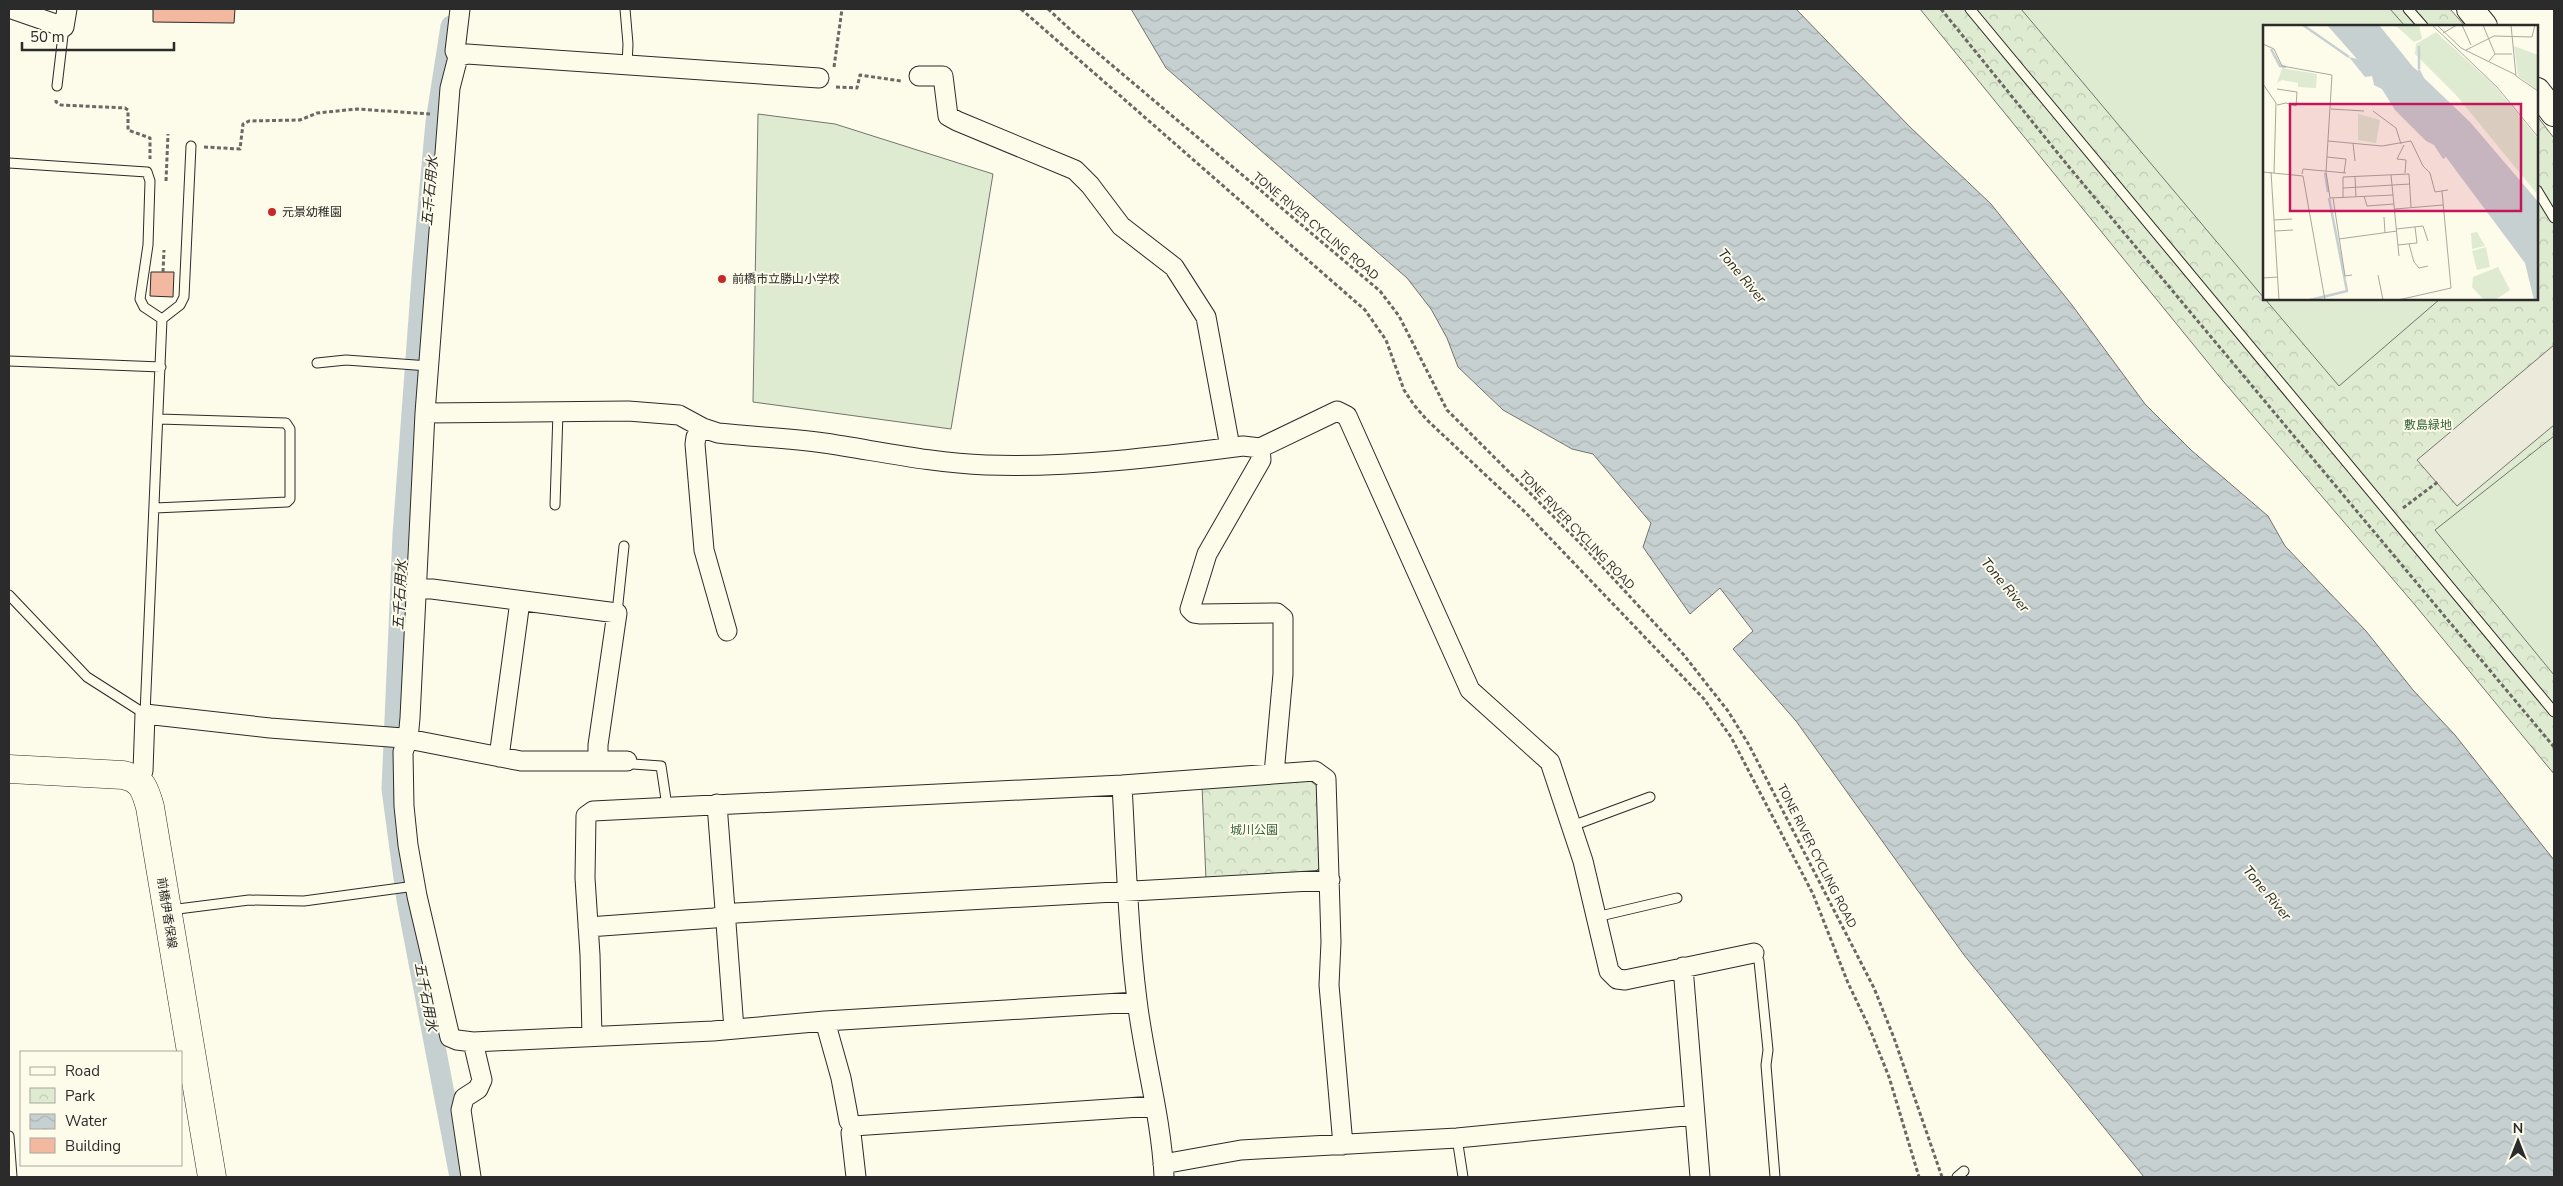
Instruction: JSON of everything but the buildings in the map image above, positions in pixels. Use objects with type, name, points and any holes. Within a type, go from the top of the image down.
[{"type":"main road","points":[[9,769],[123,775],[138,779]]},
{"type":"main road","name":"前橋伊香保線","points":[[138,779],[146,793],[150,807],[212,1177]]},
{"type":"street","points":[[12,9],[65,18]]},
{"type":"street","points":[[460,9],[455,51],[458,57],[450,88],[425,413],[408,739],[403,752],[404,806],[415,886],[447,1031],[450,1037],[473,1042],[734,1029],[825,1021],[1137,1002]]},
{"type":"street","points":[[2470,9],[2483,25]]},
{"type":"street","points":[[458,57],[467,54],[819,78]]},
{"type":"street","points":[[919,76],[943,76],[948,116],[1075,170],[1090,185],[1121,226],[1174,267],[1206,317],[1230,447]]},
{"type":"street","points":[[2538,92],[2554,113]]},
{"type":"street","points":[[425,413],[628,411],[679,415],[703,428],[718,433],[823,443],[906,456],[984,465],[1107,462],[1230,447],[1260,448],[1337,411],[1347,416],[1470,690],[1546,756],[1550,762],[1572,826],[1609,971],[1617,979],[1625,980],[1754,953]]},
{"type":"street","points":[[703,428],[696,437],[695,444],[702,540],[727,631]]},
{"type":"street","points":[[1260,448],[1261,460],[1206,554],[1190,609],[1194,614],[1278,613],[1284,618],[1283,674],[1274,774]]},
{"type":"street","points":[[416,589],[432,589],[617,614],[598,746],[598,761]]},
{"type":"street","points":[[499,757],[520,601]]},
{"type":"street","points":[[138,779],[143,771],[145,714],[270,728],[408,739],[499,757],[536,762],[627,761]]},
{"type":"street","points":[[592,1036],[588,927],[584,878],[586,816],[593,811],[1122,785],[1315,772],[1326,779],[1330,880],[1329,985],[1343,1145]]},
{"type":"street","points":[[1122,785],[1137,1002],[1164,1171],[1241,1150],[1457,1138],[1695,1115]]},
{"type":"street","points":[[717,804],[734,1029]]},
{"type":"street","points":[[588,927],[714,918],[725,914],[1330,880]]},
{"type":"street","points":[[1683,967],[1700,1177]]},
{"type":"street","points":[[825,1021],[841,1078],[849,1122],[853,1126]]},
{"type":"street","points":[[471,1177],[461,1110],[464,1098],[478,1089],[482,1080],[473,1042]]},
{"type":"street","points":[[853,1126],[1155,1106]]},
{"type":"street","points":[[853,1126],[851,1133],[856,1177]]},
{"type":"lane","points":[[625,9],[628,44],[627,65]]},
{"type":"lane","points":[[1970,9],[2554,712]]},
{"type":"lane","points":[[2408,9],[2422,25]]},
{"type":"lane","points":[[57,86],[65,18]]},
{"type":"lane","points":[[162,319],[180,305],[184,297],[191,146]]},
{"type":"lane","points":[[9,163],[147,172],[150,181],[148,244],[140,299],[144,307],[162,319]]},
{"type":"lane","points":[[2538,192],[2554,218]]},
{"type":"lane","points":[[9,595],[87,677],[145,714],[162,319]]},
{"type":"lane","points":[[317,363],[346,360],[429,366]]},
{"type":"lane","points":[[9,361],[161,367]]},
{"type":"lane","points":[[555,506],[558,412]]},
{"type":"lane","points":[[155,508],[287,502],[290,499],[290,429],[286,424],[159,419]]},
{"type":"lane","points":[[617,614],[624,546]]},
{"type":"lane","points":[[627,761],[633,764],[661,766],[667,806]]},
{"type":"lane","points":[[1572,826],[1650,797]]},
{"type":"lane","points":[[167,910],[249,900],[304,901],[415,886]]},
{"type":"lane","points":[[1596,917],[1677,898]]},
{"type":"lane","points":[[1754,953],[1759,962],[1768,1050],[1766,1065],[1775,1177]]},
{"type":"lane","points":[[9,1136],[12,1177]]},
{"type":"lane","points":[[1457,1138],[1463,1177]]},
{"type":"path","points":[[842,9],[833,71],[828,76],[819,78],[827,87],[857,88],[860,75],[911,82],[919,76]]},
{"type":"path","points":[[1021,9],[1365,310],[1386,340],[1404,390],[1427,420],[1526,512],[1704,699],[1731,737],[1813,894],[1848,983],[1869,1027],[1889,1077],[1919,1177]]},
{"type":"path","name":"TONE RIVER CYCLING ROAD","points":[[1048,9],[1074,34],[1380,291],[1399,316],[1447,410],[1586,549],[1688,661],[1728,711],[1749,746],[1874,988],[1894,1038],[1942,1177]]},
{"type":"path","points":[[1941,9],[2069,167],[2554,747]]},
{"type":"path","points":[[57,86],[56,102],[61,105],[125,108],[128,110],[128,130],[150,138],[150,160],[147,172]]},
{"type":"path","points":[[191,146],[240,149],[241,128],[243,124],[249,121],[300,120],[317,113],[357,109],[430,114]]},
{"type":"path","points":[[2392,517],[2439,481]]},
{"type":"green space","name":"敷島緑地","points":[[1920,9],[2450,9],[2464,25],[2263,25],[2263,300],[2538,300],[2538,117],[2554,138],[2554,774],[2415,605],[2223,381]]},
{"type":"green space","points":[[2021,9],[2390,9],[2404,25],[2263,25],[2263,297]]},
{"type":"green space","points":[[758,114],[835,124],[993,174],[951,429],[753,402]]},
{"type":"green space","points":[[2266,300],[2439,300],[2339,386]]},
{"type":"green space","points":[[2554,436],[2554,675],[2435,530]]},
{"type":"green space","name":"城川公園","points":[[1308,779],[1317,786],[1321,866],[1312,875],[1206,880],[1202,786]]},
{"type":"shaded area","points":[[2554,345],[2554,425],[2457,506],[2417,460]]},
{"type":"water","name":"Tone River","points":[[1131,9],[1796,9],[1910,127],[1991,204],[2072,305],[2145,404],[2191,450],[2268,516],[2285,546],[2366,631],[2413,690],[2455,735],[2554,860],[2554,1177],[2144,1177],[1964,955],[1796,721],[1733,649],[1753,631],[1720,588],[1690,614],[1643,547],[1651,523],[1593,454],[1572,449],[1503,410],[1458,367],[1447,338],[1431,309],[1407,278],[1166,68]]},
{"type":"waterway","name":"五千石用水","points":[[451,26],[436,122],[423,264],[403,535],[392,789],[407,900],[460,1177]]},
{"type":"place","name":"元景幼稚園","points":[[272,212]]},
{"type":"place","name":"前橋市立勝山小学校","points":[[722,279]]}]
